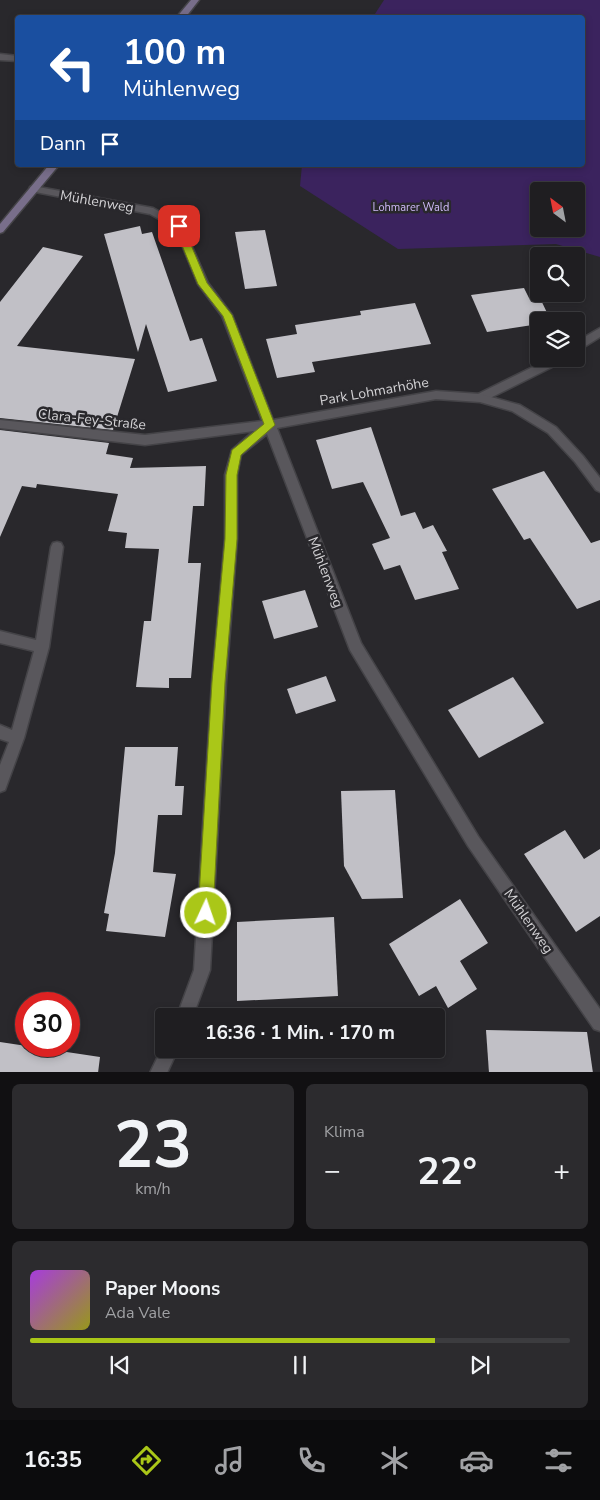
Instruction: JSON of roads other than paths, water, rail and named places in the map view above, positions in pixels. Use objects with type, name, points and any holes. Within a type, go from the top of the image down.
[{"type":"main road","points":[[182,15],[195,0]]},
{"type":"main road","points":[[0,230],[52,167]]},
{"type":"street","points":[[0,57],[15,59]]},
{"type":"street","name":"Mühlenweg","points":[[34,189],[153,211],[179,226],[203,284],[227,315],[355,646],[473,841],[600,1023]]},
{"type":"street","points":[[585,342],[600,332]]},
{"type":"street","points":[[480,398],[542,367]]},
{"type":"street","name":"Park Lohmarhöhe","points":[[270,425],[436,396],[480,398],[516,408],[552,430],[579,459],[600,487]]},
{"type":"street","name":"Clara-Fey-Straße","points":[[0,424],[145,440],[270,425]]},
{"type":"street","points":[[188,1008],[202,970],[219,682],[231,539],[231,475],[236,453],[270,425]]},
{"type":"street","points":[[0,785],[18,738],[42,647],[57,547]]},
{"type":"street","points":[[0,637],[42,647]]},
{"type":"street","points":[[0,732],[18,738]]},
{"type":"street","points":[[158,1072],[165,1058]]},
{"type":"park label","name":"Lohmarer Wald","points":[[411,207]]}]
